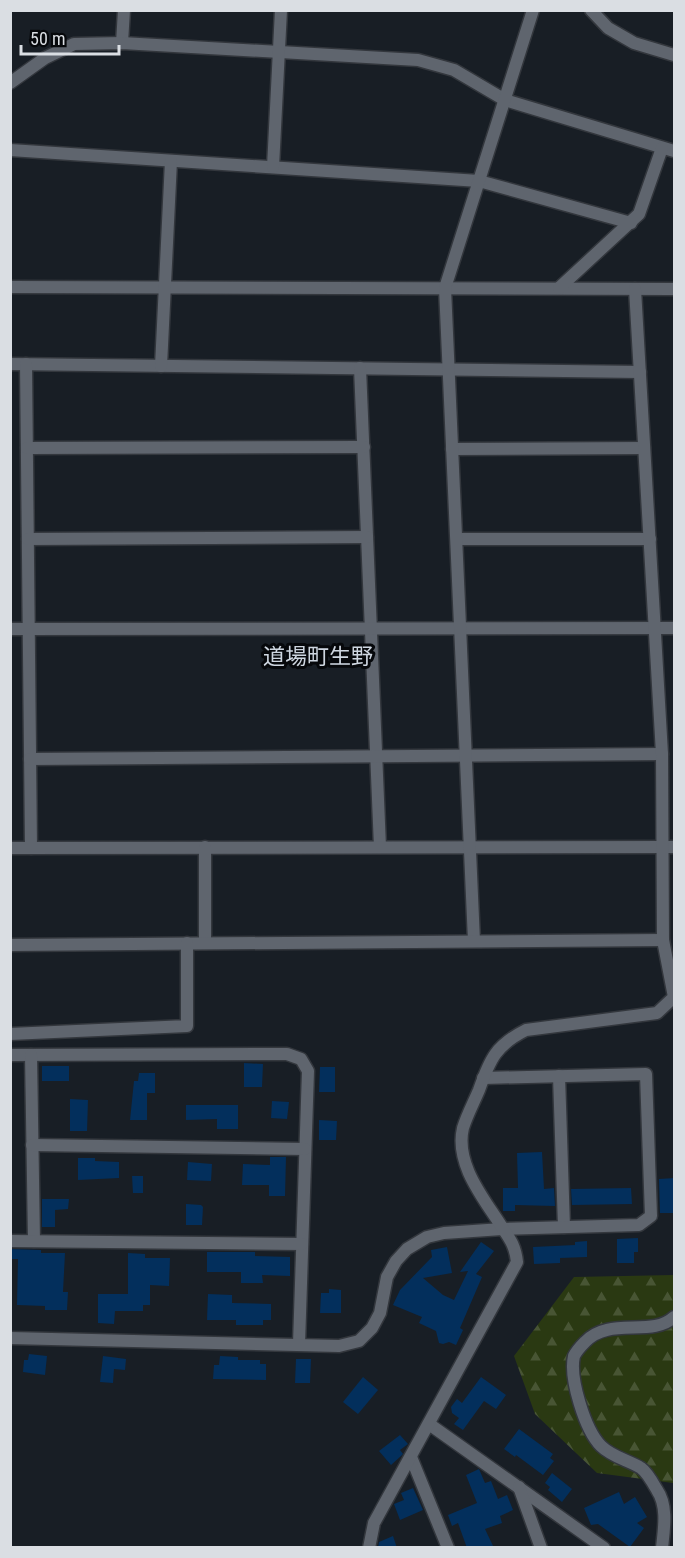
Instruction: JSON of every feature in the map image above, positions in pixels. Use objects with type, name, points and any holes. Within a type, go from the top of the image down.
[{"type":"street","points":[[122,43],[124,10]]},
{"type":"street","points":[[273,167],[281,10]]},
{"type":"street","points":[[474,941],[445,288],[533,10]]},
{"type":"street","points":[[591,10],[608,28],[634,43],[675,55]]},
{"type":"street","points":[[10,83],[45,58],[74,44],[122,43],[418,60],[454,70],[505,100],[675,152]]},
{"type":"street","points":[[559,288],[639,214],[662,148]]},
{"type":"street","points":[[10,150],[479,181],[631,223]]},
{"type":"street","points":[[161,366],[171,161]]},
{"type":"street","points":[[10,287],[675,289]]},
{"type":"street","points":[[369,1548],[374,1523],[517,1262],[516,1248],[473,1182],[463,1156],[463,1130],[483,1078],[499,1047],[526,1030],[657,1012],[674,997],[663,940],[668,847],[635,289]]},
{"type":"street","points":[[10,364],[640,372]]},
{"type":"street","points":[[26,364],[31,848]]},
{"type":"street","points":[[360,368],[380,847]]},
{"type":"street","points":[[27,448],[364,447]]},
{"type":"street","points":[[452,449],[644,448]]},
{"type":"street","points":[[28,539],[367,537]]},
{"type":"street","points":[[457,539],[650,539]]},
{"type":"street","points":[[10,629],[675,628]]},
{"type":"street","points":[[30,759],[662,754]]},
{"type":"street","points":[[10,848],[668,847]]},
{"type":"street","points":[[205,848],[205,943]]},
{"type":"street","points":[[10,945],[663,940]]},
{"type":"street","points":[[10,1034],[187,1026],[187,943]]},
{"type":"street","points":[[10,1054],[287,1054],[301,1059],[308,1071],[299,1344]]},
{"type":"street","points":[[31,1054],[34,1241]]},
{"type":"street","points":[[10,1338],[339,1346],[359,1341],[372,1328],[380,1313],[387,1276],[396,1261],[407,1249],[427,1237],[444,1233],[502,1229],[639,1225],[651,1216],[646,1074],[483,1078]]},
{"type":"street","points":[[559,1076],[564,1227]]},
{"type":"street","points":[[32,1145],[305,1149]]},
{"type":"street","points":[[10,1241],[302,1244]]},
{"type":"street","points":[[662,1548],[664,1511],[659,1492],[643,1469],[602,1447],[592,1435],[580,1403],[573,1371],[575,1354],[586,1340],[602,1331],[623,1327],[655,1326],[675,1317]]},
{"type":"street","points":[[429,1424],[604,1548]]},
{"type":"street","points":[[411,1456],[448,1548]]},
{"type":"street","points":[[519,1487],[541,1548]]},
{"type":"green space","points":[[674,1275],[674,1489],[673,1483],[597,1473],[535,1414],[514,1356],[574,1277]]},
{"type":"building","points":[[244,1063],[263,1064],[262,1087],[244,1087]]},
{"type":"building","points":[[42,1066],[69,1066],[69,1081],[42,1081]]},
{"type":"building","points":[[320,1067],[335,1067],[335,1092],[319,1092]]},
{"type":"building","points":[[139,1073],[155,1073],[155,1093],[147,1093],[147,1120],[130,1120],[134,1081],[138,1081]]},
{"type":"building","points":[[70,1099],[88,1100],[87,1131],[70,1131]]},
{"type":"building","points":[[272,1101],[289,1102],[287,1119],[271,1118]]},
{"type":"building","points":[[186,1105],[238,1105],[238,1129],[217,1129],[217,1119],[186,1120]]},
{"type":"building","points":[[319,1120],[337,1121],[336,1140],[319,1140]]},
{"type":"building","points":[[542,1152],[544,1189],[554,1188],[555,1206],[515,1205],[515,1211],[503,1211],[503,1188],[518,1188],[517,1153]]},
{"type":"building","points":[[270,1157],[286,1157],[285,1196],[269,1196],[269,1185],[242,1185],[243,1164],[270,1165]]},
{"type":"building","points":[[78,1158],[119,1162],[119,1178],[78,1180]]},
{"type":"building","points":[[188,1162],[212,1164],[211,1181],[187,1180]]},
{"type":"building","points":[[132,1176],[143,1176],[143,1193],[133,1193]]},
{"type":"building","points":[[675,1178],[674,1213],[660,1213],[659,1179]]},
{"type":"building","points":[[631,1188],[632,1204],[572,1205],[571,1189]]},
{"type":"building","points":[[42,1199],[69,1199],[68,1209],[55,1210],[55,1227],[42,1227]]},
{"type":"building","points":[[186,1204],[203,1207],[202,1225],[186,1225]]},
{"type":"building","points":[[638,1238],[638,1252],[634,1252],[634,1263],[617,1263],[617,1239]]},
{"type":"building","points":[[587,1241],[587,1257],[560,1258],[560,1263],[534,1264],[533,1247],[575,1245],[575,1242]]},
{"type":"building","points":[[481,1242],[494,1251],[476,1274],[482,1277],[460,1328],[463,1330],[456,1345],[449,1342],[439,1343],[436,1331],[419,1323],[422,1317],[393,1305],[400,1290],[432,1257],[431,1250],[447,1247],[452,1273],[423,1278],[443,1295],[454,1300],[468,1271],[460,1272]]},
{"type":"building","points":[[10,1249],[65,1253],[63,1292],[68,1292],[67,1310],[45,1310],[45,1306],[17,1305],[18,1259],[10,1259]]},
{"type":"building","points":[[207,1252],[255,1252],[255,1256],[290,1257],[290,1276],[262,1275],[263,1283],[241,1283],[241,1272],[207,1272]]},
{"type":"building","points":[[128,1253],[145,1254],[145,1258],[170,1258],[169,1286],[150,1285],[150,1305],[143,1305],[143,1311],[115,1311],[114,1324],[98,1323],[98,1294],[128,1294]]},
{"type":"building","points":[[329,1289],[341,1290],[341,1313],[320,1313],[321,1293],[329,1293]]},
{"type":"building","points":[[208,1294],[232,1295],[232,1303],[271,1304],[271,1320],[263,1320],[263,1325],[236,1325],[236,1320],[207,1320]]},
{"type":"building","points":[[29,1354],[47,1356],[45,1375],[23,1372],[24,1360],[28,1360]]},
{"type":"building","points":[[103,1356],[126,1359],[125,1370],[114,1369],[113,1383],[100,1382]]},
{"type":"building","points":[[220,1356],[238,1357],[238,1360],[260,1360],[260,1364],[266,1364],[266,1380],[213,1379],[214,1365],[219,1365]]},
{"type":"building","points":[[296,1359],[311,1359],[310,1383],[295,1383]]},
{"type":"building","points":[[363,1377],[378,1390],[358,1414],[343,1402]]},
{"type":"building","points":[[481,1377],[506,1395],[496,1409],[484,1401],[463,1430],[454,1424],[459,1418],[452,1413],[451,1407],[457,1399],[462,1403]]},
{"type":"building","points":[[519,1429],[553,1454],[550,1458],[554,1461],[543,1475],[504,1449]]},
{"type":"building","points":[[400,1435],[408,1444],[400,1450],[403,1454],[391,1465],[379,1451]]},
{"type":"building","points":[[479,1469],[485,1483],[491,1481],[498,1499],[507,1495],[513,1510],[500,1516],[502,1523],[485,1529],[494,1548],[467,1548],[458,1523],[452,1526],[448,1515],[477,1503],[466,1475]]},
{"type":"building","points":[[552,1473],[572,1489],[562,1502],[548,1490],[550,1487],[545,1483]]},
{"type":"building","points":[[413,1488],[423,1510],[400,1520],[394,1504],[404,1500],[401,1493]]},
{"type":"building","points":[[619,1492],[624,1504],[635,1497],[647,1517],[637,1523],[644,1528],[630,1547],[598,1524],[591,1525],[584,1508]]},
{"type":"building","points":[[393,1536],[397,1548],[378,1548],[379,1542]]},
{"type":"district","name":"道場町生野","points":[[318,656]]}]
